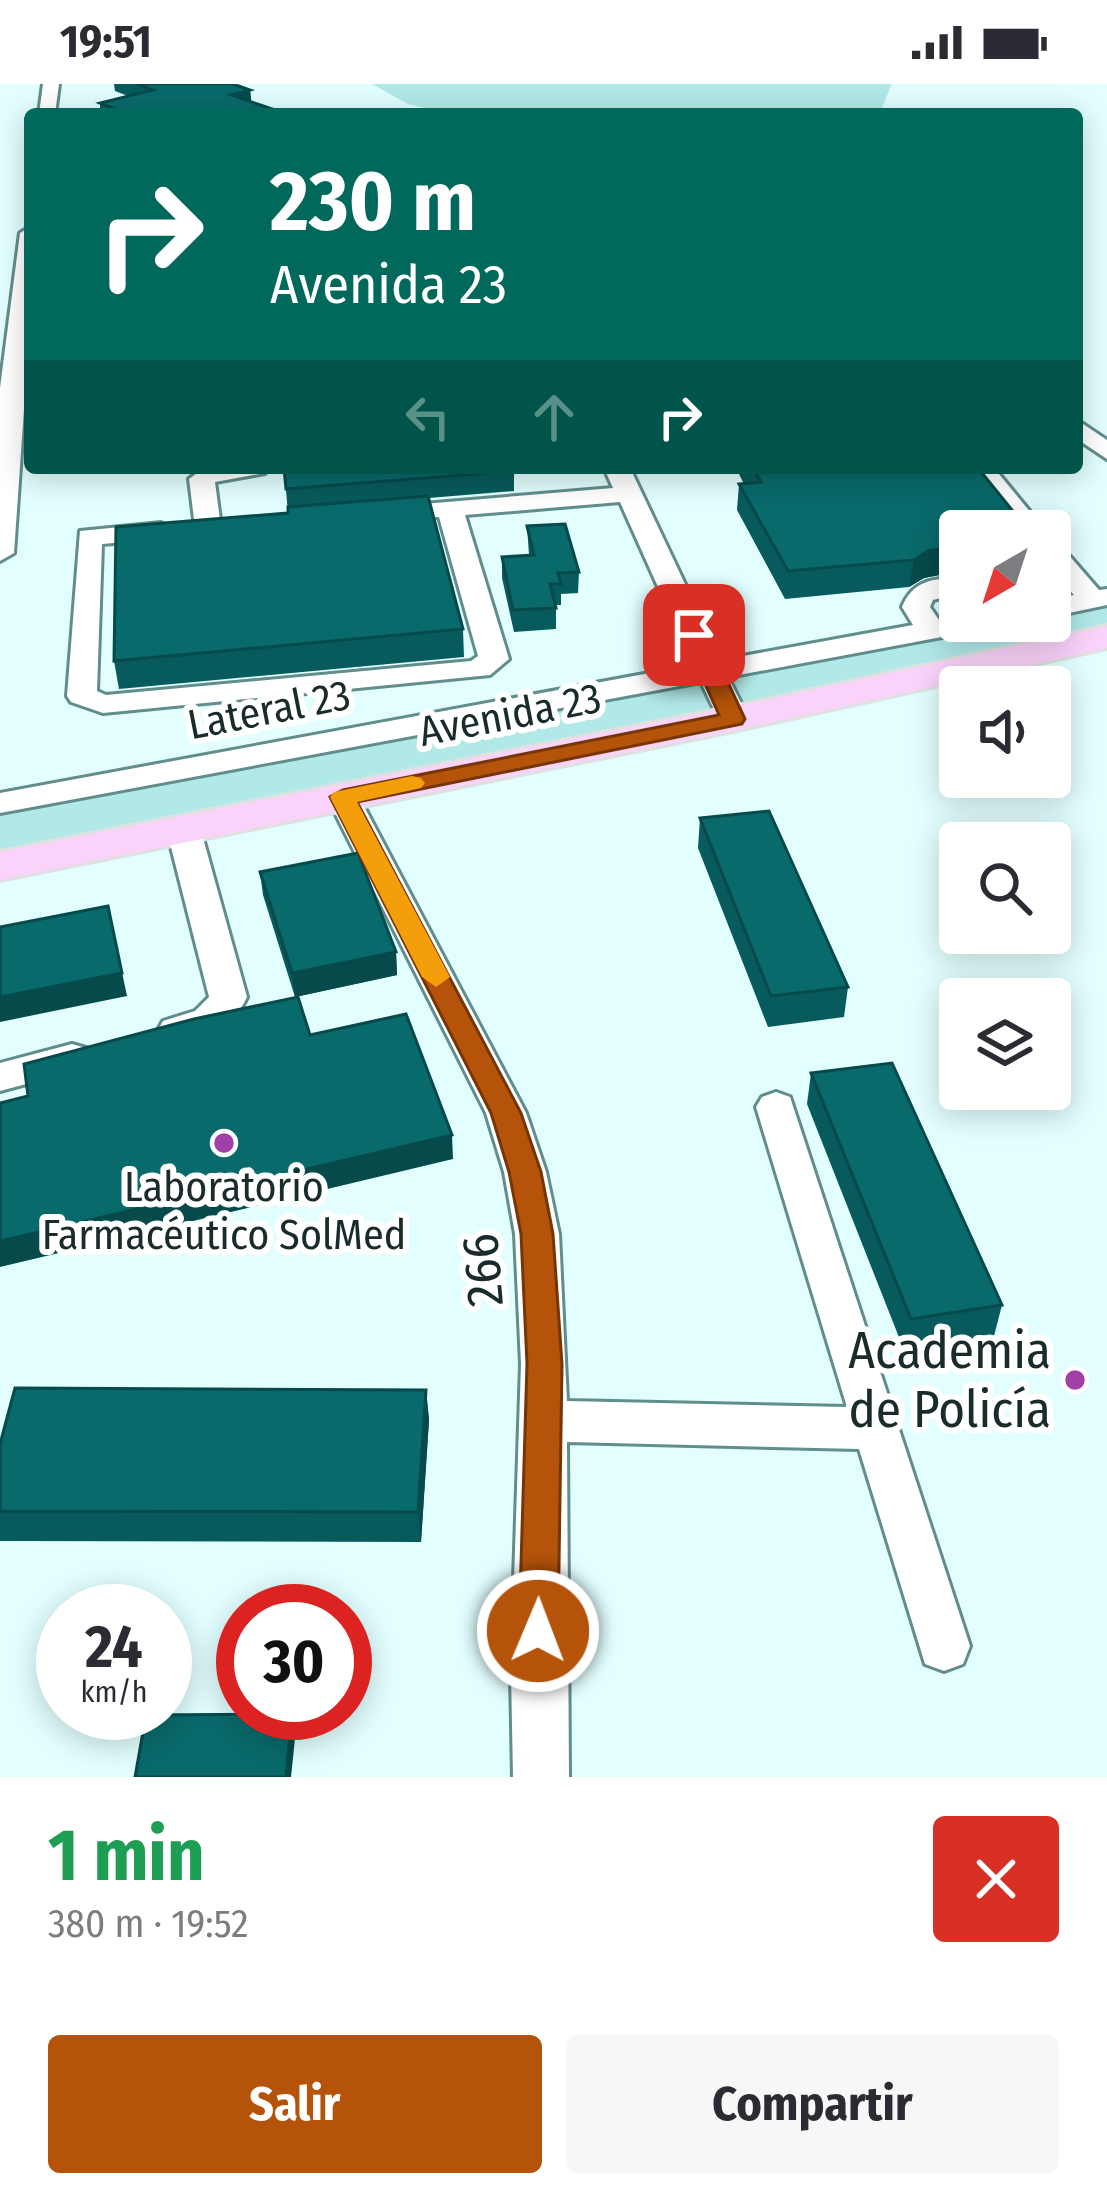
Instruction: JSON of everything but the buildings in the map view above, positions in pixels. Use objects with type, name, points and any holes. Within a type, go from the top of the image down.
[{"type":"main road","name":"Avenida 23","points":[[0,866],[733,719],[1102,611]]},
{"type":"street","points":[[0,553],[6,382],[23,351]]},
{"type":"street","points":[[1083,432],[1107,452]]},
{"type":"street","points":[[212,474],[202,479],[219,526],[89,537],[82,696],[104,704],[479,669],[494,658],[450,509]]},
{"type":"street","points":[[534,474],[541,501]]},
{"type":"street","points":[[986,474],[1016,510]]},
{"type":"street","points":[[362,516],[541,501],[623,481],[733,719]]},
{"type":"street","points":[[1071,575],[1102,611]]},
{"type":"street","points":[[931,630],[916,607],[918,597],[928,588],[939,587]]},
{"type":"street","points":[[1071,609],[1102,611]]},
{"type":"street","name":"Lateral 23","points":[[0,803],[939,628]]},
{"type":"street","name":"266","points":[[343,797],[512,1133],[537,1234],[543,1421],[541,1777]]},
{"type":"street","points":[[152,1037],[216,1016],[228,997],[184,831]]},
{"type":"street","points":[[0,1077],[108,1048]]},
{"type":"street","points":[[776,1107],[944,1646]]},
{"type":"street","points":[[543,1421],[877,1429]]},
{"type":"shaded area","points":[[372,84],[892,84],[882,108],[426,108],[408,104]]},
{"type":"shaded area","points":[[1107,589],[1107,636],[961,666],[939,666],[939,670],[0,863],[0,808],[939,625],[939,642],[1071,642],[1071,596]]},
{"type":"slow traffic","points":[[412,783],[343,797],[436,977]]},
{"type":"place","name":"Laboratorio Farmacéutico SolMed","points":[[224,1143]]},
{"type":"place","name":"Academia de Policía","points":[[1075,1380]]},
{"type":"route","points":[[538,1631],[544,1364],[537,1234],[525,1172],[506,1113],[343,797],[733,719],[694,635]]}]
